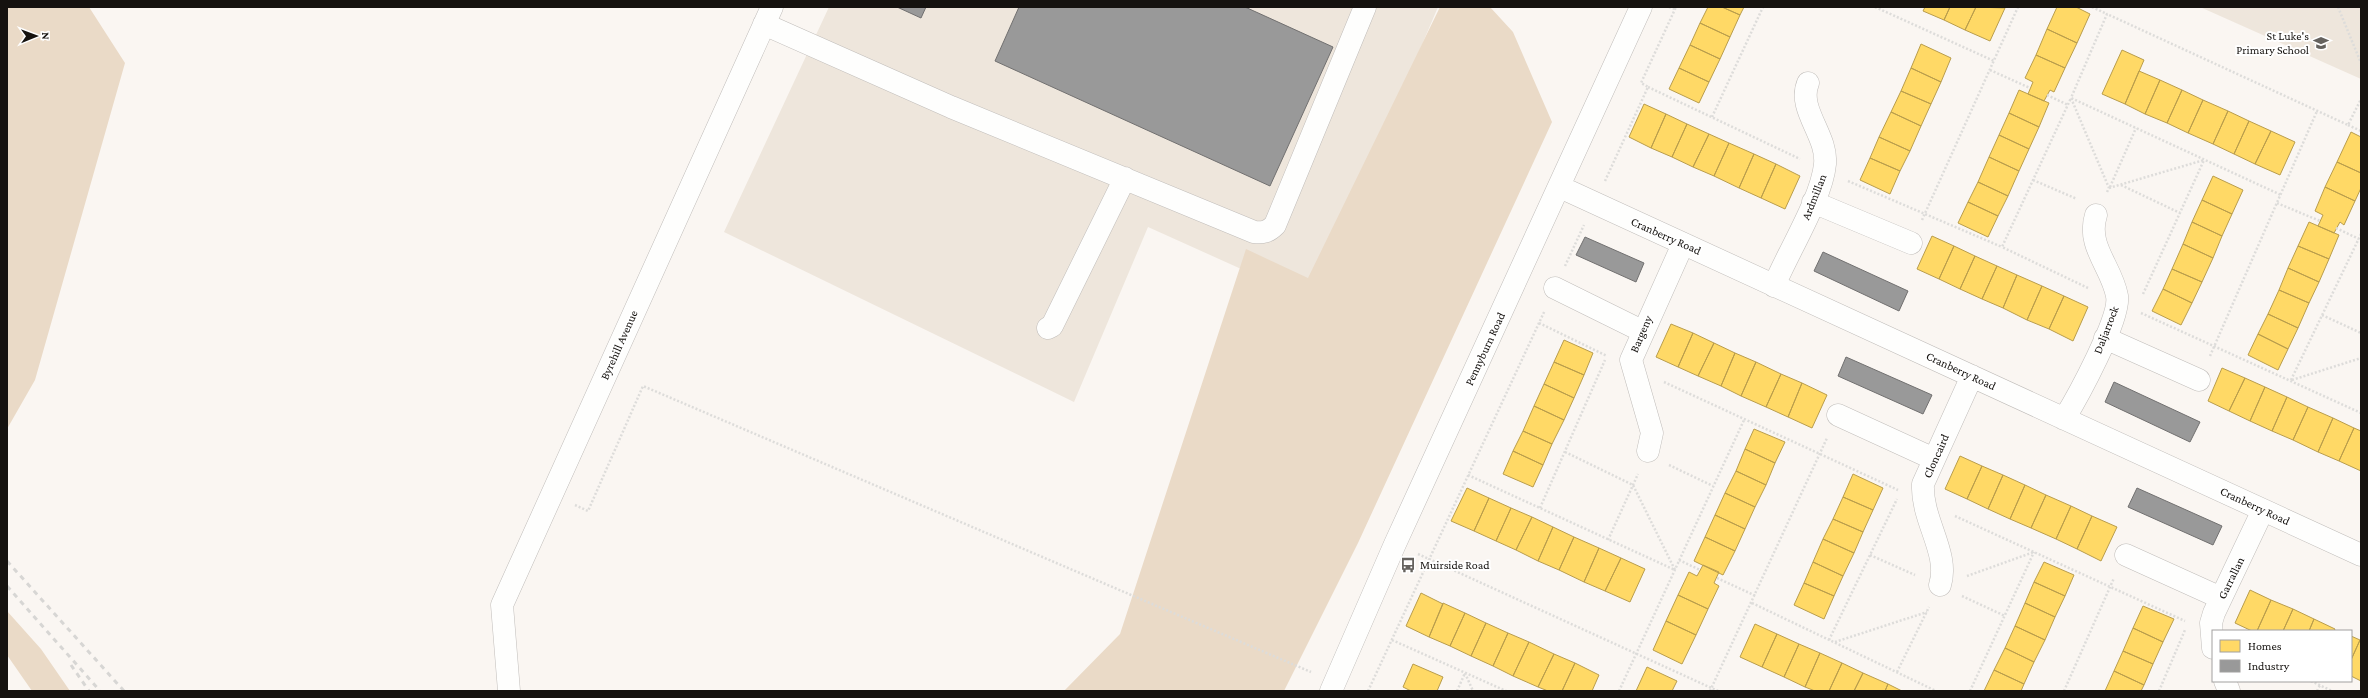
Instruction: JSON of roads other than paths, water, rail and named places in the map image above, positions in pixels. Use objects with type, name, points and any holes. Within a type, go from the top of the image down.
[{"type":"street","points":[[768,15],[951,107],[1254,232],[1270,231],[1275,225],[1365,7]]},
{"type":"street","name":"Pennyburn Road","points":[[1333,687],[1395,544],[1560,187],[1641,7]]},
{"type":"street","name":"Byrehill Avenue","points":[[509,691],[502,605],[768,15]]},
{"type":"street","name":"Ardmillan","points":[[1774,286],[1813,202],[1824,171],[1825,152],[1804,96],[1808,83]]},
{"type":"street","points":[[1048,328],[1052,326],[1125,178]]},
{"type":"street","name":"Cranberry Road","points":[[1560,187],[1594,204],[2263,510],[2359,548]]},
{"type":"street","points":[[1813,202],[1911,243]]},
{"type":"street","name":"Daljarrock","points":[[2064,419],[2106,338],[2126,306],[2114,286],[2093,237],[2092,227],[2097,212]]},
{"type":"street","name":"Bargeny","points":[[1647,453],[1652,432],[1632,367],[1632,353],[1683,244]]},
{"type":"street","points":[[1555,288],[1642,332]]},
{"type":"street","points":[[2106,338],[2199,380]]},
{"type":"street","name":"Cloncaird","points":[[1940,585],[1943,567],[1923,502],[1923,484],[1972,376]]},
{"type":"street","points":[[1838,415],[1934,459]]},
{"type":"street","name":"Garrallan","points":[[2212,640],[2210,624],[2263,510]]},
{"type":"street","points":[[2126,555],[2221,598]]},
{"type":"railway","points":[[7,561],[124,691]]},
{"type":"railway","points":[[7,586],[100,691]]},
{"type":"railway","points":[[71,665],[89,691]]},
{"type":"place","name":"St Luke's Primary School","points":[[2321,43]]},
{"type":"place","name":"Muirside Road","points":[[1408,565]]}]
